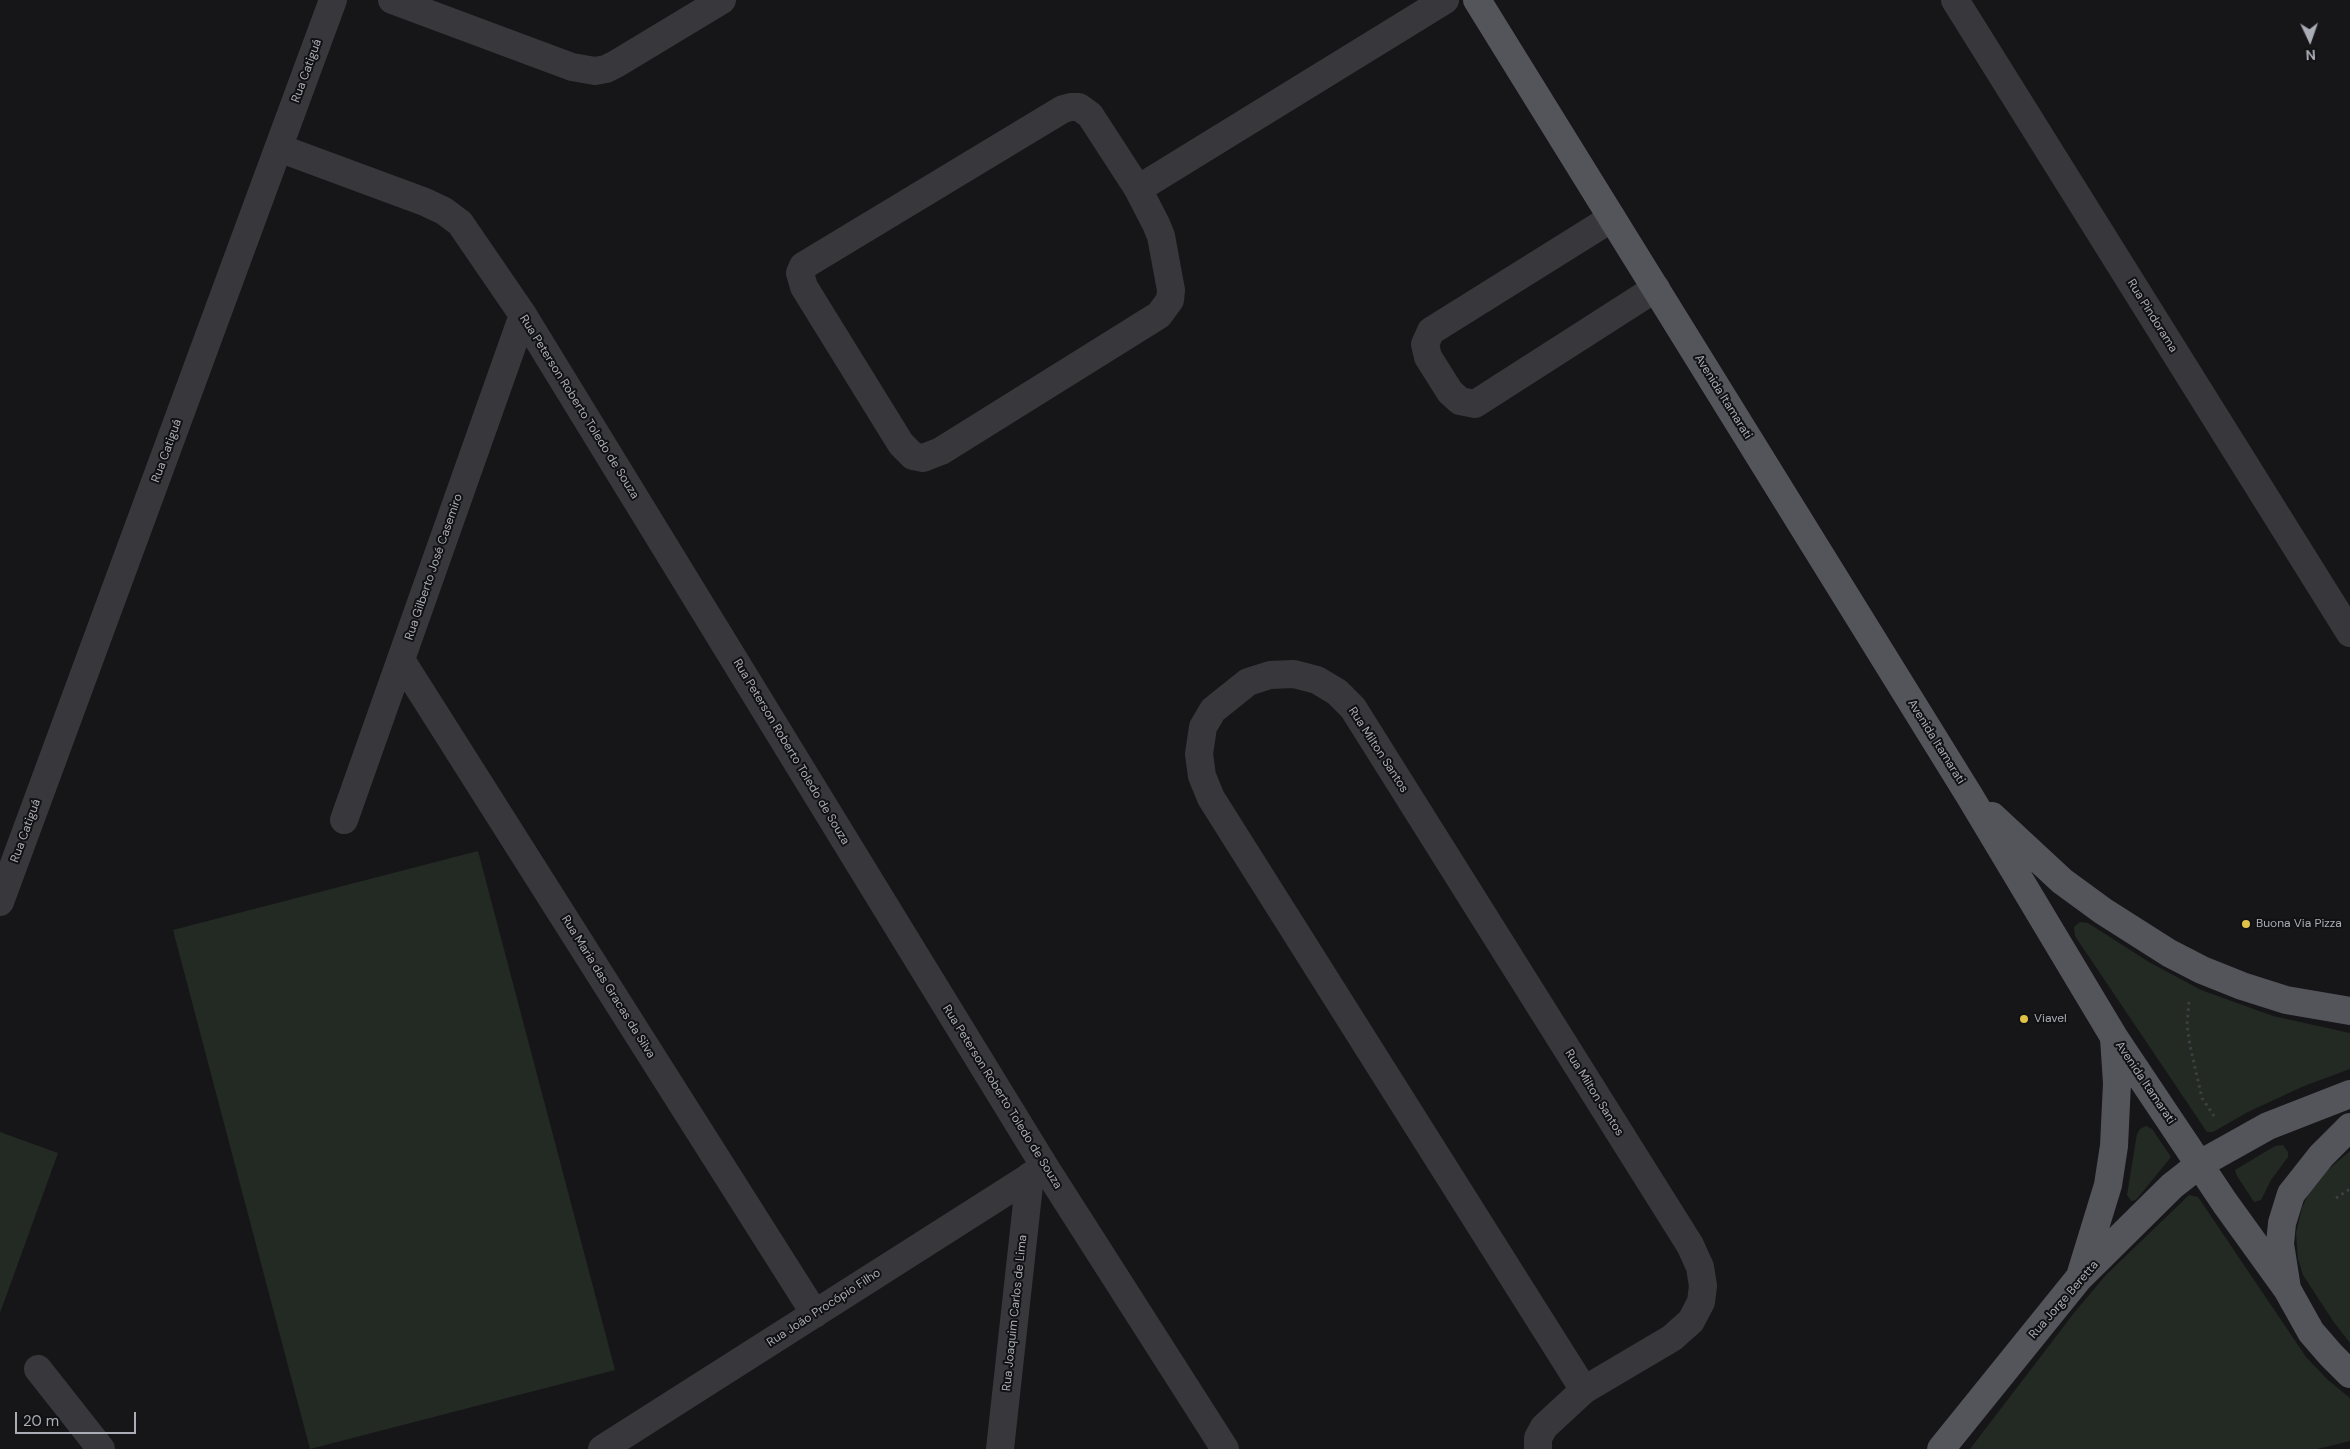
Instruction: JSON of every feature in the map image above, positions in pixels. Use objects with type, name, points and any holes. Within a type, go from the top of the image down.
[{"type":"main road","name":"Avenida Itamarati","points":[[1477,0],[1969,795],[2114,1037],[2287,1288]]},
{"type":"main road","name":"Avenida Itamarati","points":[[1969,795],[2062,881],[2102,911],[2170,954],[2202,970],[2260,992],[2286,1000],[2350,1012]]},
{"type":"main road","points":[[2079,1278],[2105,1194],[2114,1146],[2117,1083],[2114,1037]]},
{"type":"main road","name":"Rua Jorge Beretta","points":[[1941,1449],[2079,1278],[2172,1186],[2200,1164],[2268,1126],[2350,1094]]},
{"type":"main road","points":[[2350,1127],[2321,1156],[2291,1194],[2282,1223],[2280,1244],[2287,1288],[2311,1332],[2350,1374]]},
{"type":"street","name":"Rua Catiguá","points":[[0,902],[333,0]]},
{"type":"street","points":[[392,0],[572,67],[595,71],[606,69],[616,64],[722,0]]},
{"type":"street","points":[[1138,189],[1445,0]]},
{"type":"street","name":"Rua Pindorama","points":[[1955,0],[2350,633]]},
{"type":"street","points":[[1071,107],[1079,107],[1085,110],[1138,189],[1161,236],[1171,290],[1166,308],[940,451],[923,458],[907,451],[804,286],[800,272],[803,266],[1004,144],[1071,107]]},
{"type":"street","name":"Rua Peterson Roberto Toledo de Souza","points":[[278,148],[425,202],[444,211],[460,223],[523,315],[1037,1172],[1225,1449]]},
{"type":"street","points":[[1612,218],[1431,331],[1425,344],[1428,357],[1450,392],[1460,402],[1475,404],[1656,288]]},
{"type":"street","name":"Rua Gilberto José Casemiro","points":[[344,820],[523,315]]},
{"type":"street","name":"Rua Maria das Gracas da Silva","points":[[401,660],[815,1314]]},
{"type":"street","name":"Rua Milton Santos","points":[[1538,1449],[1538,1438],[1544,1427],[1584,1390],[1672,1338],[1691,1321],[1701,1302],[1703,1286],[1700,1267],[1690,1245],[1353,708],[1337,692],[1317,680],[1294,674],[1270,675],[1248,682],[1213,710],[1203,727],[1198,754],[1202,776],[1212,798],[1584,1390]]},
{"type":"street","name":"Rua João Procópio Filho","points":[[602,1449],[1037,1172]]},
{"type":"street","name":"Rua Joaquim Carlos de Lima","points":[[1000,1449],[1037,1172]]},
{"type":"street","points":[[38,1369],[101,1449]]},
{"type":"shaded area","points":[[478,851],[615,1370],[310,1449],[173,930]]},
{"type":"shaded area","points":[[2080,922],[2088,923],[2149,962],[2201,990],[2273,1016],[2350,1033],[2350,1069],[2304,1086],[2248,1112],[2213,1132],[2207,1132],[2075,936],[2074,927]]},
{"type":"shaded area","points":[[2146,1126],[2152,1129],[2171,1157],[2136,1200],[2131,1201],[2127,1195],[2137,1134],[2140,1129]]},
{"type":"shaded area","points":[[0,1132],[58,1153],[0,1313]]},
{"type":"shaded area","points":[[2283,1145],[2288,1152],[2288,1157],[2271,1180],[2261,1200],[2254,1202],[2235,1170],[2275,1146]]},
{"type":"shaded area","points":[[2350,1151],[2350,1343],[2303,1275],[2298,1259],[2296,1233],[2302,1208],[2310,1190],[2324,1173]]},
{"type":"shaded area","points":[[2189,1195],[2198,1197],[2306,1357],[2328,1380],[2350,1398],[2350,1441],[2317,1449],[1970,1449],[2074,1313],[2106,1275]]},
{"type":"place","name":"Buona Via Pizza","points":[[2246,924]]},
{"type":"place","name":"Viavel","points":[[2024,1019]]}]
